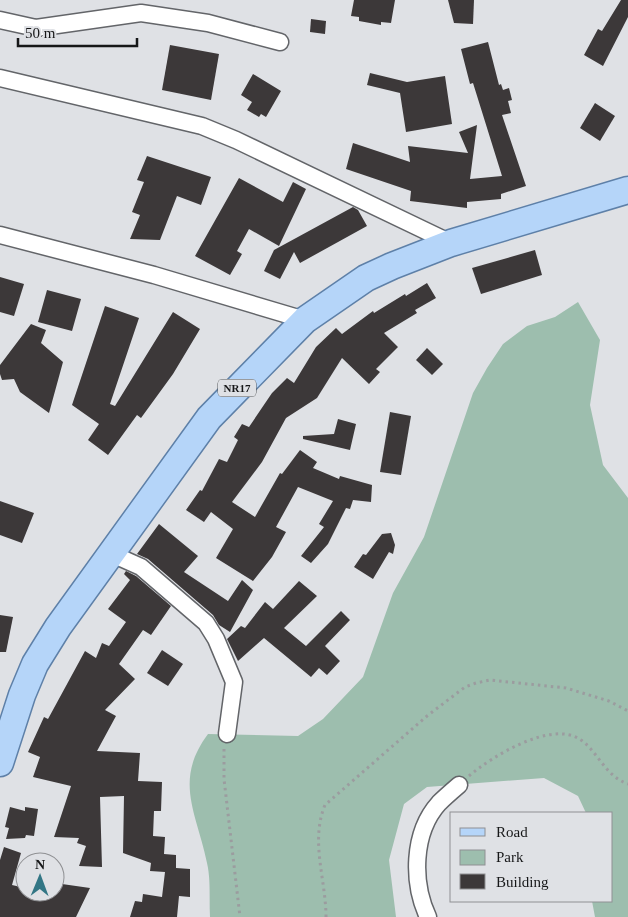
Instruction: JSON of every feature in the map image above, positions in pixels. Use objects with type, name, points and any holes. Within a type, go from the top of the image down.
[{"type":"main road","name":"NR17","points":[[0,763],[22,696],[35,664],[58,627],[209,418],[304,320],[366,278],[392,266],[451,243],[628,190]]},
{"type":"street","points":[[0,20],[36,28],[141,13],[208,23],[280,42]]},
{"type":"street","points":[[0,78],[202,126],[236,140],[451,243]]},
{"type":"street","points":[[0,235],[154,275],[304,320]]},
{"type":"street","points":[[112,554],[141,568],[206,623],[216,640],[234,682],[227,734]]},
{"type":"street","points":[[428,917],[419,891],[420,836],[438,804],[459,785]]},
{"type":"path","points":[[326,917],[326,899],[320,868],[319,820],[325,805],[384,752],[465,687],[490,680],[566,688],[609,702],[628,711]]},
{"type":"path","points":[[227,734],[223,753],[224,779],[240,917]]},
{"type":"path","points":[[459,785],[495,755],[542,736],[565,735],[580,738],[614,776],[628,784]]},
{"type":"green space","points":[[578,302],[600,340],[590,405],[603,465],[628,498],[628,917],[595,917],[592,902],[613,902],[613,812],[586,812],[578,796],[544,778],[427,787],[404,804],[389,860],[396,917],[210,917],[208,870],[191,797],[190,782],[197,751],[208,734],[298,736],[323,719],[363,677],[393,593],[424,537],[473,393],[503,344],[527,326],[555,317]]},
{"type":"building","points":[[354,0],[395,0],[391,23],[381,22],[381,25],[359,21],[359,17],[351,16]]},
{"type":"building","points":[[448,0],[474,0],[473,24],[454,23]]},
{"type":"building","points":[[621,0],[628,0],[628,17],[603,66],[584,55],[598,29],[602,31]]},
{"type":"building","points":[[311,19],[326,21],[325,34],[310,32]]},
{"type":"building","points":[[488,42],[499,85],[501,84],[503,90],[509,88],[512,100],[508,101],[511,113],[502,115],[526,186],[501,194],[501,199],[467,202],[467,208],[410,201],[411,191],[346,169],[353,143],[410,162],[408,146],[468,153],[459,132],[477,125],[470,179],[502,176],[473,83],[470,84],[461,49]]},
{"type":"building","points":[[170,45],[219,54],[211,100],[162,90]]},
{"type":"building","points":[[370,73],[407,82],[445,76],[452,124],[406,132],[400,93],[367,85]]},
{"type":"building","points":[[253,74],[281,91],[266,117],[261,114],[259,117],[247,110],[252,102],[241,95]]},
{"type":"building","points":[[595,103],[615,116],[600,141],[580,128]]},
{"type":"building","points":[[147,156],[211,177],[201,205],[177,196],[160,240],[130,239],[140,215],[132,212],[144,182],[137,180]]},
{"type":"building","points":[[239,178],[283,202],[293,182],[306,189],[279,246],[249,229],[237,251],[242,254],[230,275],[195,256]]},
{"type":"building","points":[[353,207],[358,210],[367,226],[300,263],[294,252],[280,279],[264,271],[274,250]]},
{"type":"building","points":[[535,250],[542,275],[481,294],[472,268]]},
{"type":"building","points":[[0,277],[24,284],[14,316],[0,312]]},
{"type":"building","points":[[427,283],[436,298],[415,310],[417,313],[384,333],[398,347],[376,369],[380,372],[369,384],[342,358],[317,398],[286,418],[262,462],[232,502],[255,517],[280,473],[282,474],[300,450],[317,462],[313,468],[339,479],[340,476],[372,485],[371,502],[353,500],[350,509],[346,508],[328,544],[311,563],[301,556],[324,527],[319,524],[333,501],[298,487],[276,527],[286,532],[272,557],[253,581],[216,558],[233,529],[211,512],[204,522],[186,510],[200,490],[202,491],[219,459],[227,462],[238,440],[234,437],[242,424],[249,427],[272,393],[287,378],[294,383],[316,347],[336,328],[342,334],[373,311],[374,313]]},
{"type":"building","points":[[47,290],[81,299],[72,331],[38,322]]},
{"type":"building","points":[[105,306],[139,318],[110,404],[115,406],[173,312],[200,329],[173,374],[141,418],[137,415],[108,455],[88,440],[99,424],[72,405]]},
{"type":"building","points":[[31,324],[46,330],[41,343],[63,362],[49,413],[20,392],[14,379],[2,380],[0,374],[0,365]]},
{"type":"building","points":[[427,348],[443,364],[432,375],[416,360]]},
{"type":"building","points":[[390,412],[411,416],[401,475],[380,472]]},
{"type":"building","points":[[338,419],[356,424],[350,450],[303,439],[303,436],[334,434]]},
{"type":"building","points":[[0,501],[34,513],[22,543],[0,535]]},
{"type":"building","points":[[159,524],[198,556],[184,572],[228,601],[242,580],[253,590],[230,632],[219,625],[213,615],[148,559],[137,554]]},
{"type":"building","points":[[391,533],[395,545],[393,554],[389,552],[373,579],[354,567],[363,554],[366,555],[382,534]]},
{"type":"building","points":[[126,571],[136,576],[171,606],[151,635],[143,630],[119,664],[135,679],[105,710],[116,716],[97,751],[140,753],[138,781],[162,782],[161,811],[154,811],[153,836],[165,837],[164,854],[176,855],[176,868],[190,869],[190,897],[179,896],[177,917],[130,917],[135,901],[142,902],[143,894],[162,897],[165,872],[150,871],[151,863],[123,853],[124,796],[100,797],[102,867],[79,866],[86,846],[77,843],[79,838],[54,837],[71,786],[33,777],[40,757],[28,752],[44,717],[48,719],[85,651],[96,658],[102,643],[109,646],[126,622],[108,609],[130,580],[124,574]]},
{"type":"building","points":[[299,581],[317,596],[284,628],[306,646],[341,611],[350,620],[325,646],[340,661],[327,675],[319,668],[311,677],[264,638],[238,661],[227,639],[241,626],[245,628],[265,602],[273,609]]},
{"type":"building","points":[[0,615],[13,617],[6,652],[0,652]]},
{"type":"building","points":[[162,650],[183,664],[168,686],[147,673]]},
{"type":"building","points":[[10,807],[25,811],[25,807],[38,809],[34,836],[26,835],[25,838],[6,839],[9,828],[5,827]]},
{"type":"building","points":[[4,847],[18,852],[15,852],[15,874],[12,885],[15,886],[15,902],[65,902],[65,884],[90,888],[76,917],[0,917],[0,860]]}]
